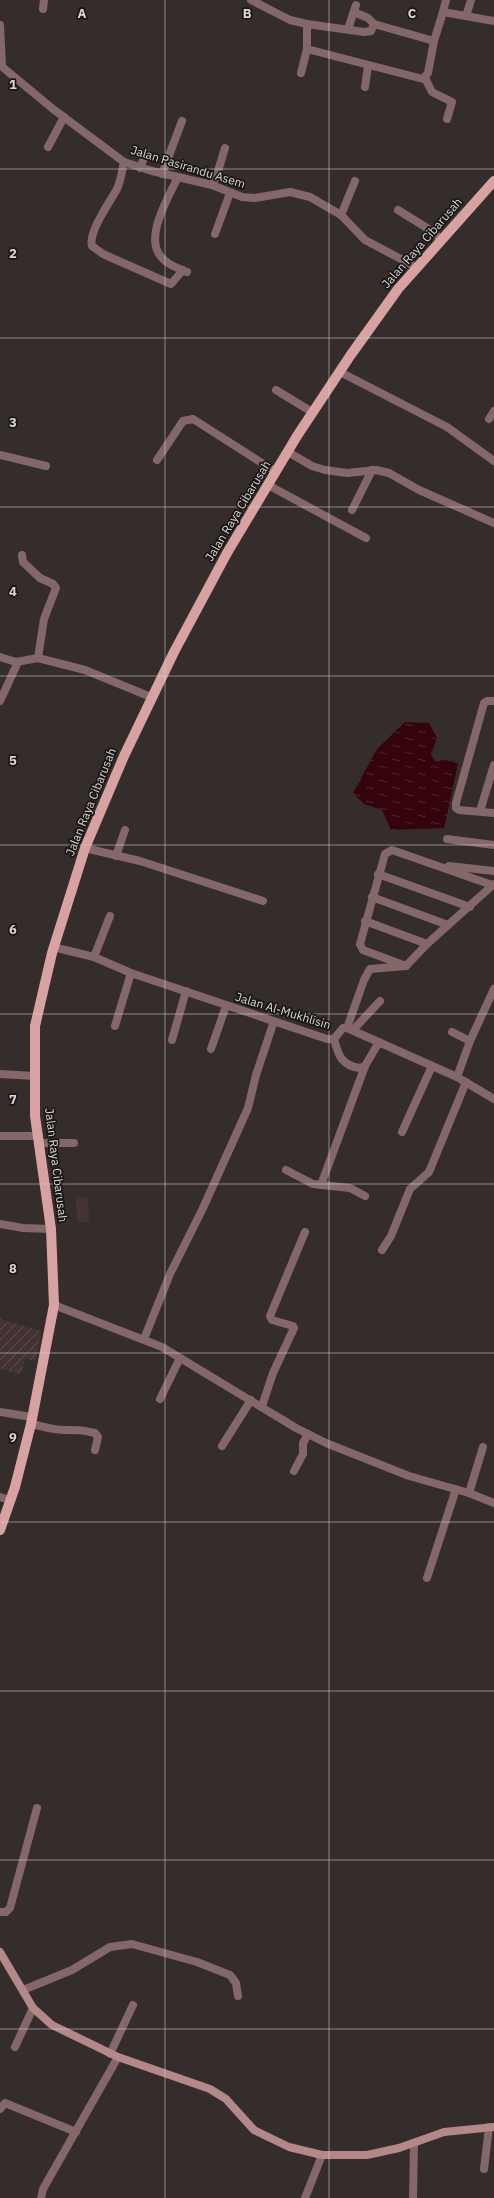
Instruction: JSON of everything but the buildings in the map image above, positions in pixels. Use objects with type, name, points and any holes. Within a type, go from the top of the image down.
[{"type":"main road","name":"Jalan Raya Cibarusah","points":[[0,1530],[32,1421],[54,1305],[51,1229],[35,1116],[35,1026],[54,947],[85,848],[151,697],[223,560],[312,412],[384,308],[416,267],[494,181]]},
{"type":"street","points":[[251,0],[290,20],[307,24],[367,32],[371,31],[374,24]]},
{"type":"street","points":[[424,78],[428,74],[434,41],[446,0]]},
{"type":"street","points":[[466,16],[471,0]]},
{"type":"street","points":[[348,29],[355,9],[374,24],[434,41]]},
{"type":"street","points":[[443,12],[494,21]]},
{"type":"street","points":[[301,73],[308,49],[307,24]]},
{"type":"street","name":"Jalan Pasirandu Asem","points":[[0,25],[1,66],[64,117],[86,131],[124,162],[162,174],[212,185],[230,193],[249,198],[285,192],[295,193],[310,198],[341,215],[365,240],[416,267]]},
{"type":"street","points":[[308,49],[331,54],[368,66],[424,78],[433,93],[452,102],[447,119]]},
{"type":"street","points":[[365,87],[368,66]]},
{"type":"street","points":[[48,147],[64,117]]},
{"type":"street","points":[[162,174],[182,122]]},
{"type":"street","points":[[212,185],[225,148]]},
{"type":"street","points":[[140,168],[146,153]]},
{"type":"street","points":[[124,162],[116,190],[96,227],[91,242],[92,246],[103,254],[170,284],[174,283],[185,271],[170,264],[159,256],[154,238],[166,202],[178,177]]},
{"type":"street","points":[[341,215],[355,181]]},
{"type":"street","points":[[215,234],[230,193]]},
{"type":"street","points":[[398,210],[427,228],[441,239]]},
{"type":"street","points":[[340,372],[447,427],[494,461]]},
{"type":"street","points":[[276,390],[312,412]]},
{"type":"street","points":[[489,419],[494,411]]},
{"type":"street","points":[[157,460],[183,421],[193,419],[276,472]]},
{"type":"street","points":[[288,452],[312,466],[325,470],[347,473],[372,470],[389,473],[419,490],[494,523]]},
{"type":"street","points":[[0,455],[46,466]]},
{"type":"street","points":[[352,510],[372,470]]},
{"type":"street","points":[[268,485],[366,538]]},
{"type":"street","points":[[22,555],[23,562],[40,578],[53,584],[56,588],[43,623],[38,658]]},
{"type":"street","points":[[0,656],[18,662],[38,658],[96,673],[151,697]]},
{"type":"street","points":[[0,701],[18,662]]},
{"type":"street","points":[[494,701],[487,701],[484,703],[456,803],[456,808],[459,810],[494,813]]},
{"type":"street","points":[[480,811],[494,765]]},
{"type":"street","points":[[116,856],[125,830]]},
{"type":"street","points":[[447,840],[494,845]]},
{"type":"street","points":[[85,848],[140,862],[263,900]]},
{"type":"street","points":[[406,966],[362,950],[360,944],[378,874],[385,854],[392,850],[493,885],[427,944],[406,966],[370,969],[364,980],[350,1029],[457,1077],[494,1100]]},
{"type":"street","points":[[438,865],[494,871]]},
{"type":"street","points":[[378,874],[470,907]]},
{"type":"street","points":[[372,897],[448,925]]},
{"type":"street","points":[[94,957],[110,916]]},
{"type":"street","points":[[365,922],[427,944]]},
{"type":"street","name":"Jalan Al-Mukhlisin","points":[[54,947],[94,957],[132,973],[327,1040],[334,1039],[343,1028],[350,1029],[380,1001]]},
{"type":"street","points":[[116,1026],[132,973]]},
{"type":"street","points":[[457,1077],[470,1041],[494,989]]},
{"type":"street","points":[[172,1040],[186,992]]},
{"type":"street","points":[[211,1049],[226,1006]]},
{"type":"street","points":[[144,1339],[170,1274],[203,1208],[248,1108],[256,1075],[274,1021]]},
{"type":"street","points":[[452,1032],[470,1041]]},
{"type":"street","points":[[334,1039],[342,1061],[356,1067],[365,1066]]},
{"type":"street","points":[[321,1185],[365,1066],[379,1042]]},
{"type":"street","points":[[402,1132],[432,1066]]},
{"type":"street","points":[[0,1074],[34,1076]]},
{"type":"street","points":[[382,1250],[391,1236],[410,1189],[429,1172],[466,1082]]},
{"type":"street","points":[[0,1136],[74,1143]]},
{"type":"street","points":[[286,1170],[313,1184],[350,1188],[365,1196]]},
{"type":"street","points":[[0,1224],[23,1228],[51,1229]]},
{"type":"street","points":[[262,1406],[294,1328],[293,1326],[272,1320],[270,1316],[305,1232]]},
{"type":"street","points":[[54,1305],[99,1324],[144,1339],[180,1358],[308,1434],[409,1476],[469,1493],[494,1503]]},
{"type":"street","points":[[160,1399],[180,1358]]},
{"type":"street","points":[[222,1446],[251,1400]]},
{"type":"street","points":[[0,1412],[68,1430],[84,1429],[95,1433],[98,1436],[95,1450]]},
{"type":"street","points":[[294,1471],[303,1454],[303,1443],[308,1434]]},
{"type":"street","points":[[469,1493],[483,1447]]},
{"type":"street","points":[[427,1578],[456,1489]]},
{"type":"street","points":[[0,1497],[10,1500]]},
{"type":"street","points":[[0,1912],[6,1912],[10,1908],[37,1808]]},
{"type":"street","points":[[23,1990],[72,1970],[110,1947],[132,1944],[197,1962],[230,1975],[236,1983],[238,1996]]},
{"type":"street","points":[[0,1952],[33,2008],[52,2025],[114,2056],[210,2090],[226,2099],[248,2125],[263,2135],[300,2151],[322,2155],[367,2155],[386,2152],[444,2132],[492,2127],[484,2169]]},
{"type":"street","points":[[41,2198],[43,2189],[76,2132],[114,2056],[133,2005]]},
{"type":"street","points":[[15,2047],[33,2008]]},
{"type":"street","points":[[0,2109],[5,2103],[76,2132]]},
{"type":"street","points":[[413,2198],[414,2143]]},
{"type":"street","points":[[305,2198],[322,2155]]},
{"type":"shaded area","points":[[76,1197],[88,1197],[89,1222],[77,1222]]},
{"type":"shaded area","points":[[0,1319],[41,1331],[36,1361],[25,1359],[21,1374],[0,1369]]},
{"type":"water","points":[[405,722],[429,723],[437,738],[431,755],[436,762],[447,759],[458,764],[444,828],[391,830],[382,810],[364,804],[353,793],[377,749]]}]
